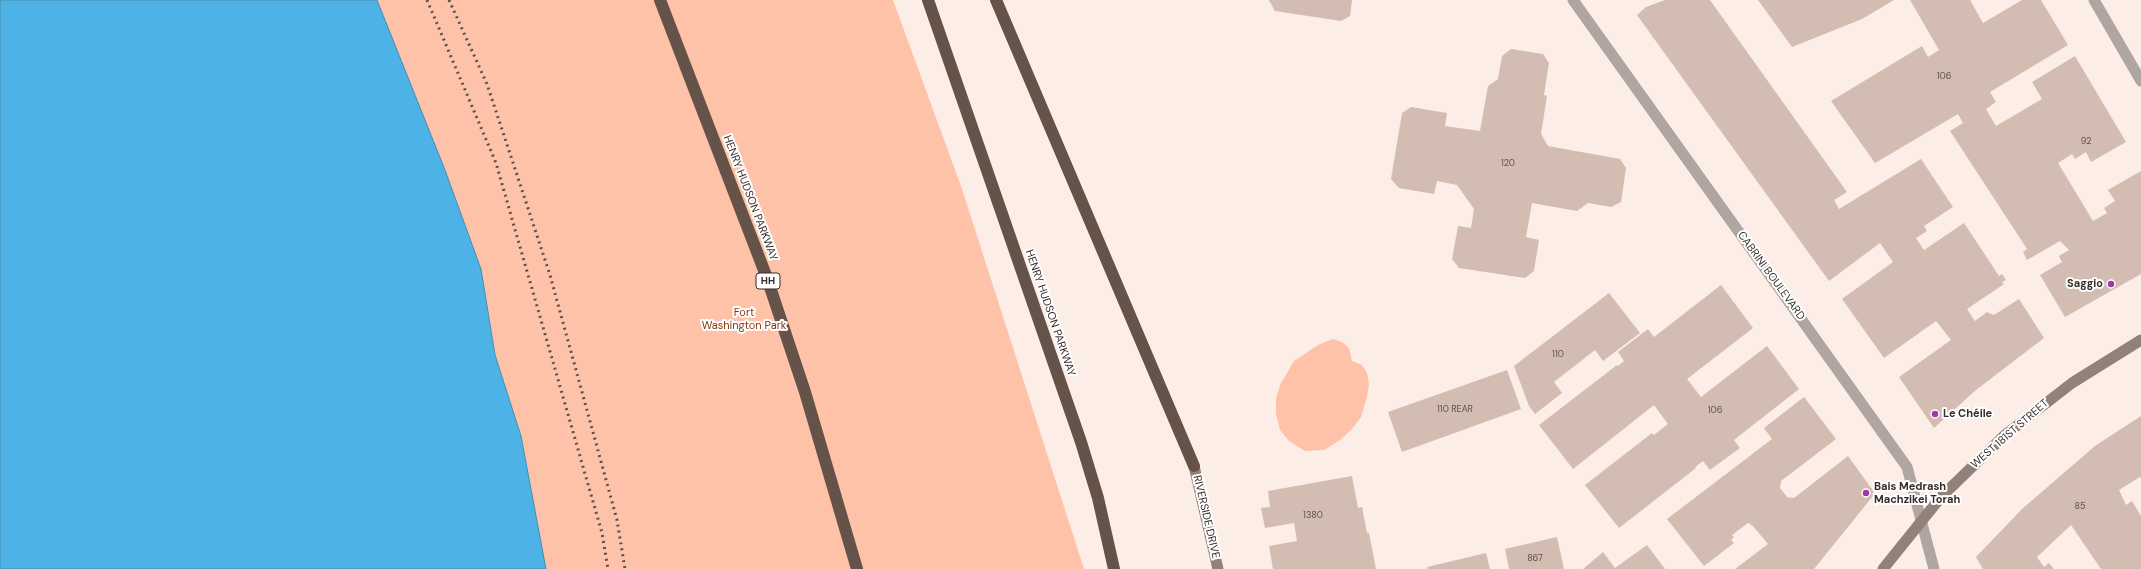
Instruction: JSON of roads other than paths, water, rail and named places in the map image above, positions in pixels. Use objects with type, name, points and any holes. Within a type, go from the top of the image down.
[{"type":"highway","name":"HENRY HUDSON PARKWAY","points":[[660,0],[767,278],[805,392],[857,569]]},
{"type":"highway","name":"HENRY HUDSON PARKWAY","points":[[928,0],[1081,442],[1098,498],[1114,569]]},
{"type":"highway","points":[[996,0],[1194,466]]},
{"type":"main road","name":"WEST 181ST STREET","points":[[1883,569],[1955,482],[2010,431],[2072,383],[2141,340]]},
{"type":"main road","name":"RIVERSIDE DRIVE","points":[[1194,466],[1218,569]]},
{"type":"street","name":"CABRINI BOULEVARD","points":[[1573,0],[1907,467],[1920,523],[1934,569]]},
{"type":"street","points":[[2094,0],[2141,81]]},
{"type":"water","points":[[0,0],[377,0],[445,170],[481,269],[495,355],[521,436],[546,569],[0,569]]},
{"type":"railway","points":[[427,0],[496,163],[602,533],[608,569]]},
{"type":"railway","points":[[449,0],[487,84],[550,275],[617,520],[625,569]]},
{"type":"place","name":"Saggio","points":[[2111,284]]},
{"type":"place","name":"Le Chéile","points":[[1935,414]]},
{"type":"place","name":"Bais Medrash Machzikei Torah","points":[[1866,493]]},
{"type":"park label","name":"Fort Washington Park","points":[[744,319]]}]
